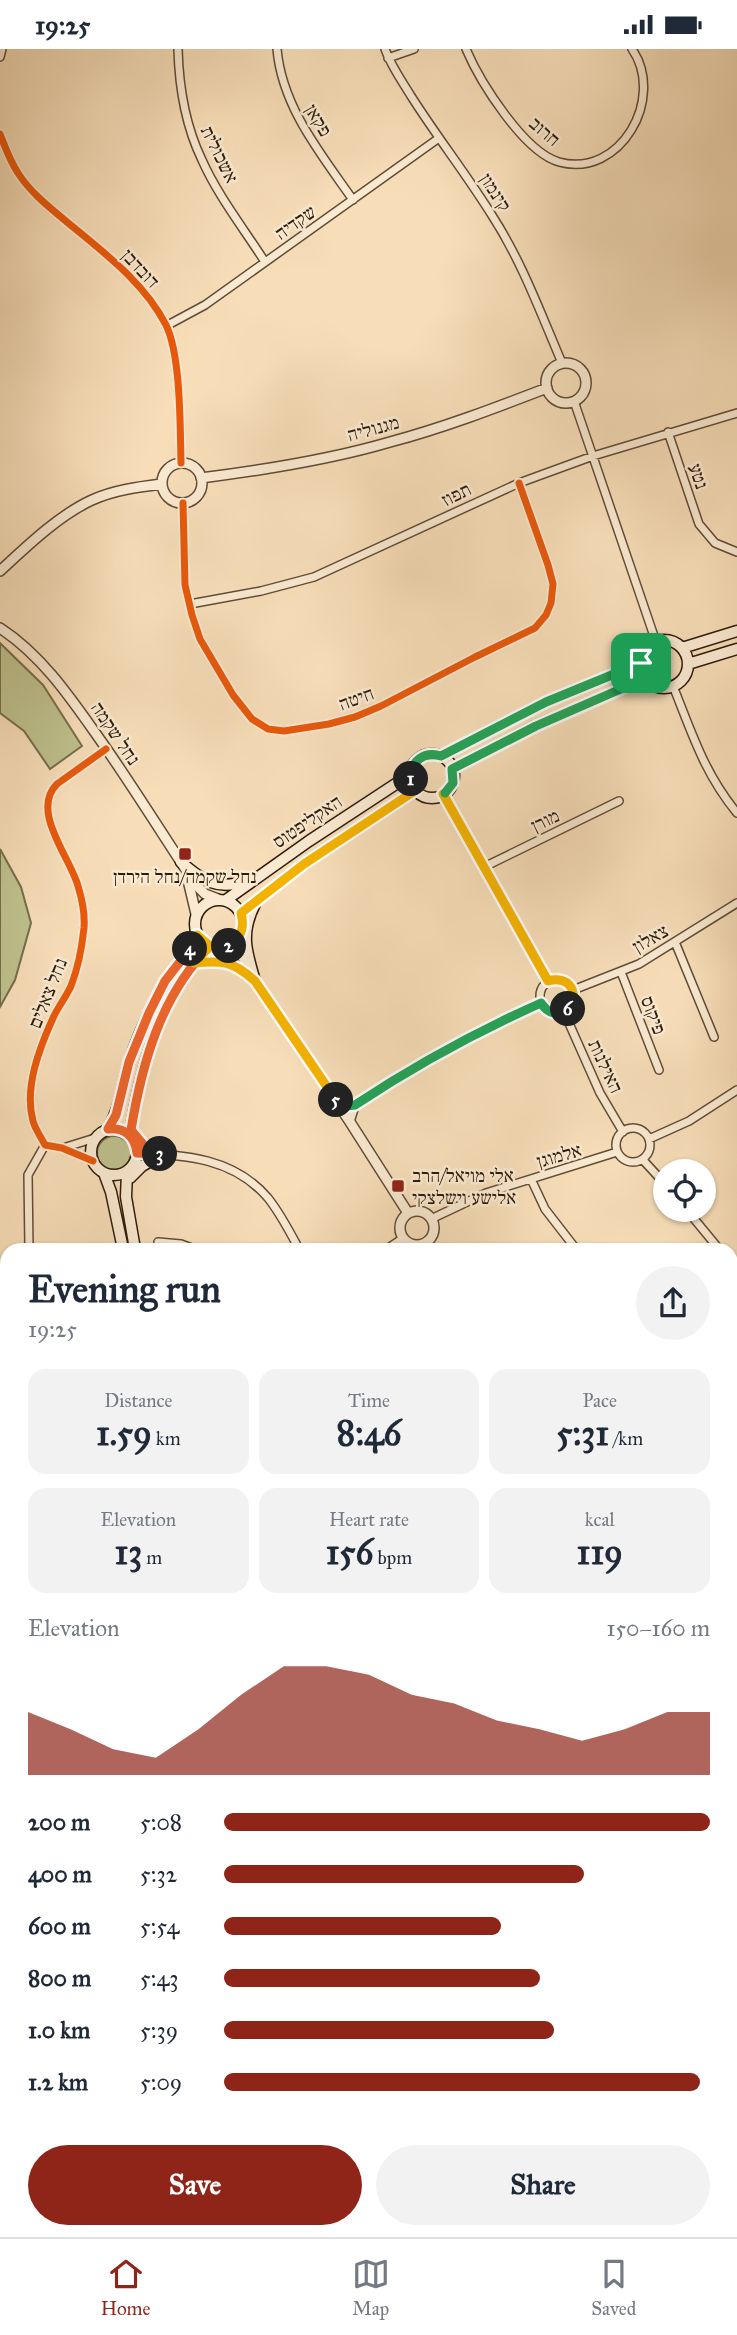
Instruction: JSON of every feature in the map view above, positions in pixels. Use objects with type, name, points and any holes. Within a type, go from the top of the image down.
[{"type":"main road","points":[[682,648],[737,631]]},
{"type":"main road","points":[[668,640],[682,648],[688,664],[684,678],[673,686],[658,687],[646,678],[641,663],[643,652],[649,645],[668,640]]},
{"type":"main road","points":[[688,664],[737,649]]},
{"type":"main road","points":[[441,756],[546,702],[641,663]]},
{"type":"main road","points":[[452,769],[547,720],[646,678]]},
{"type":"main road","points":[[430,754],[447,759],[452,769],[453,783],[443,794],[426,796],[412,784],[412,768],[418,759],[430,754]]},
{"type":"main road","name":"האקליפטוס","points":[[222,900],[411,774]]},
{"type":"main road","name":"האקליפטוס","points":[[241,913],[304,864],[416,790]]},
{"type":"main road","points":[[181,862],[211,884],[236,884],[256,878]]},
{"type":"main road","points":[[122,1243],[111,1192],[104,1173],[93,1161],[91,1154],[95,1138],[108,1129],[116,1115],[129,1062],[149,1013],[165,981],[190,950],[197,935],[197,914],[203,905],[222,900],[234,905],[241,913],[242,932],[235,942],[223,948],[210,946],[197,935]]},
{"type":"main road","points":[[255,981],[246,937],[247,919],[256,901]]},
{"type":"main road","points":[[134,1243],[126,1197],[127,1176],[137,1153],[131,1133],[144,1066],[152,1039],[178,986],[210,946]]},
{"type":"main road","points":[[194,963],[224,961],[240,968],[255,981]]},
{"type":"main road","points":[[108,1129],[131,1133],[146,1148],[163,1154]]},
{"type":"main road","points":[[104,1173],[127,1176],[163,1154]]},
{"type":"street","points":[[0,57],[2,49]]},
{"type":"street","name":"אשכולית","points":[[178,49],[183,104],[202,161],[265,263]]},
{"type":"street","name":"פקאן","points":[[276,49],[292,106],[353,200]]},
{"type":"street","name":"קינמון","points":[[385,49],[388,58],[439,138],[466,174],[500,229],[562,363]]},
{"type":"street","points":[[388,58],[414,49]]},
{"type":"street","name":"חרוב","points":[[466,49],[483,85],[526,139],[542,154],[572,165],[585,164],[618,148],[636,123],[643,86],[641,68],[632,49]]},
{"type":"street","name":"דובדבן","points":[[0,134],[18,174],[45,204],[110,258],[149,297],[166,326],[176,361],[181,463]]},
{"type":"street","name":"שקדיה","points":[[166,326],[205,305],[439,138]]},
{"type":"street","points":[[562,363],[578,367],[584,376],[585,388],[574,401],[558,401],[547,388],[547,375],[562,363]]},
{"type":"street","name":"מגנוליה","points":[[201,478],[334,456],[390,443],[472,417],[547,388]]},
{"type":"street","points":[[574,401],[656,642]]},
{"type":"street","name":"תפוז","points":[[190,604],[261,591],[314,577],[519,483],[593,456],[737,413]]},
{"type":"street","name":"נטע","points":[[668,432],[699,524],[715,543],[737,552]]},
{"type":"street","points":[[181,463],[194,467],[201,478],[198,495],[183,503],[166,495],[162,484],[167,469],[181,463]]},
{"type":"street","name":"חיטה","points":[[183,503],[186,585],[200,639],[233,695],[252,719],[268,729],[284,731],[329,724],[382,706],[535,628],[546,615],[551,603],[552,585],[548,565],[519,483]]},
{"type":"street","points":[[0,571],[24,548],[73,510],[114,492],[162,484]]},
{"type":"street","name":"נחל שקמה","points":[[0,621],[10,635]]},
{"type":"street","name":"נחל שקמה","points":[[0,628],[52,675],[205,894],[222,900]]},
{"type":"street","points":[[673,686],[699,755],[715,786],[735,807]]},
{"type":"street","name":"נחל צאלים","points":[[45,1145],[33,1123],[30,1096],[33,1075],[50,1026],[78,966],[84,927],[83,905],[78,885],[54,836],[48,817],[48,797],[57,784],[106,749]]},
{"type":"street","points":[[443,794],[548,981]]},
{"type":"street","name":"מורן","points":[[484,867],[619,801]]},
{"type":"street","name":"נחל שקמה","points":[[181,862],[197,914]]},
{"type":"street","name":"צאלון","points":[[573,990],[621,972],[736,905]]},
{"type":"street","points":[[235,942],[255,981],[351,1122],[408,1213]]},
{"type":"street","points":[[675,942],[714,1037]]},
{"type":"street","name":"פיקוס","points":[[621,972],[659,1070]]},
{"type":"street","points":[[548,981],[565,981],[573,990],[574,1001],[564,1012],[549,1011],[541,1003],[541,991],[548,981]]},
{"type":"street","points":[[337,1103],[355,1105],[450,1047],[541,1003]]},
{"type":"street","name":"האילנות","points":[[564,1012],[600,1093],[623,1132]]},
{"type":"street","points":[[649,1139],[689,1121],[737,1090]]},
{"type":"street","points":[[351,1122],[355,1105]]},
{"type":"street","points":[[638,1129],[649,1139],[649,1153],[643,1160],[631,1163],[617,1152],[617,1139],[623,1132],[638,1129]]},
{"type":"street","points":[[62,1148],[95,1138]]},
{"type":"street","points":[[29,1243],[28,1175],[45,1145],[62,1148],[93,1161]]},
{"type":"street","name":"אלמוגן","points":[[431,1219],[486,1193],[617,1152]]},
{"type":"street","points":[[137,1153],[213,1161],[246,1178],[267,1197],[296,1243]]},
{"type":"street","points":[[643,1160],[653,1171]]},
{"type":"street","points":[[531,1179],[545,1209],[571,1243]]},
{"type":"street","points":[[402,1239],[400,1225],[408,1213],[419,1211],[431,1219],[433,1234],[430,1243]]},
{"type":"street","points":[[697,1222],[714,1243]]},
{"type":"street","points":[[402,1239],[409,1243]]},
{"type":"street","points":[[396,1243],[402,1239]]},
{"type":"green space","points":[[0,643],[43,685],[82,746],[50,769],[24,731],[0,713]]},
{"type":"green space","points":[[0,849],[21,887],[31,923],[15,980],[0,1007]]},
{"type":"green space","points":[[114,1136],[126,1141],[131,1153],[126,1165],[114,1170],[102,1165],[97,1153],[102,1141]]},
{"type":"cycle path","points":[[0,134],[13,164],[28,187],[134,281],[157,309],[166,325],[175,354],[181,463]]},
{"type":"cycle path","points":[[183,503],[185,585],[200,639],[233,695],[252,719],[268,729],[284,731],[355,717],[535,628],[546,615],[551,603],[553,584],[519,483]]},
{"type":"cycle path","points":[[93,1161],[62,1148],[45,1145],[33,1121],[30,1095],[34,1069],[43,1043],[73,979],[84,928],[78,886],[50,820],[50,795],[57,784],[106,749]]},
{"type":"place","name":"נחל שקמה/נחל הירדן","points":[[185,854]]},
{"type":"place","name":"אלי מויאל/הרב אלישע וישלצקי","points":[[398,1186]]},
{"type":"route","points":[[641,663],[546,702],[441,756],[430,754],[418,759],[411,772],[412,784],[416,790],[304,864],[241,913],[243,926],[239,938],[223,948],[210,946],[194,963],[178,986],[152,1039],[136,1098],[131,1130],[146,1148],[163,1154],[137,1153],[130,1135],[120,1129],[108,1129],[116,1115],[129,1062],[149,1013],[165,981],[190,950],[197,935],[210,946],[202,954],[194,963],[224,961],[240,968],[255,981],[337,1103],[347,1106],[355,1105],[450,1047],[541,1003],[544,1008],[555,1013],[567,1010],[574,1001],[573,990],[565,981],[548,981],[443,794],[453,783],[452,769],[570,710],[646,678],[641,663]]}]
